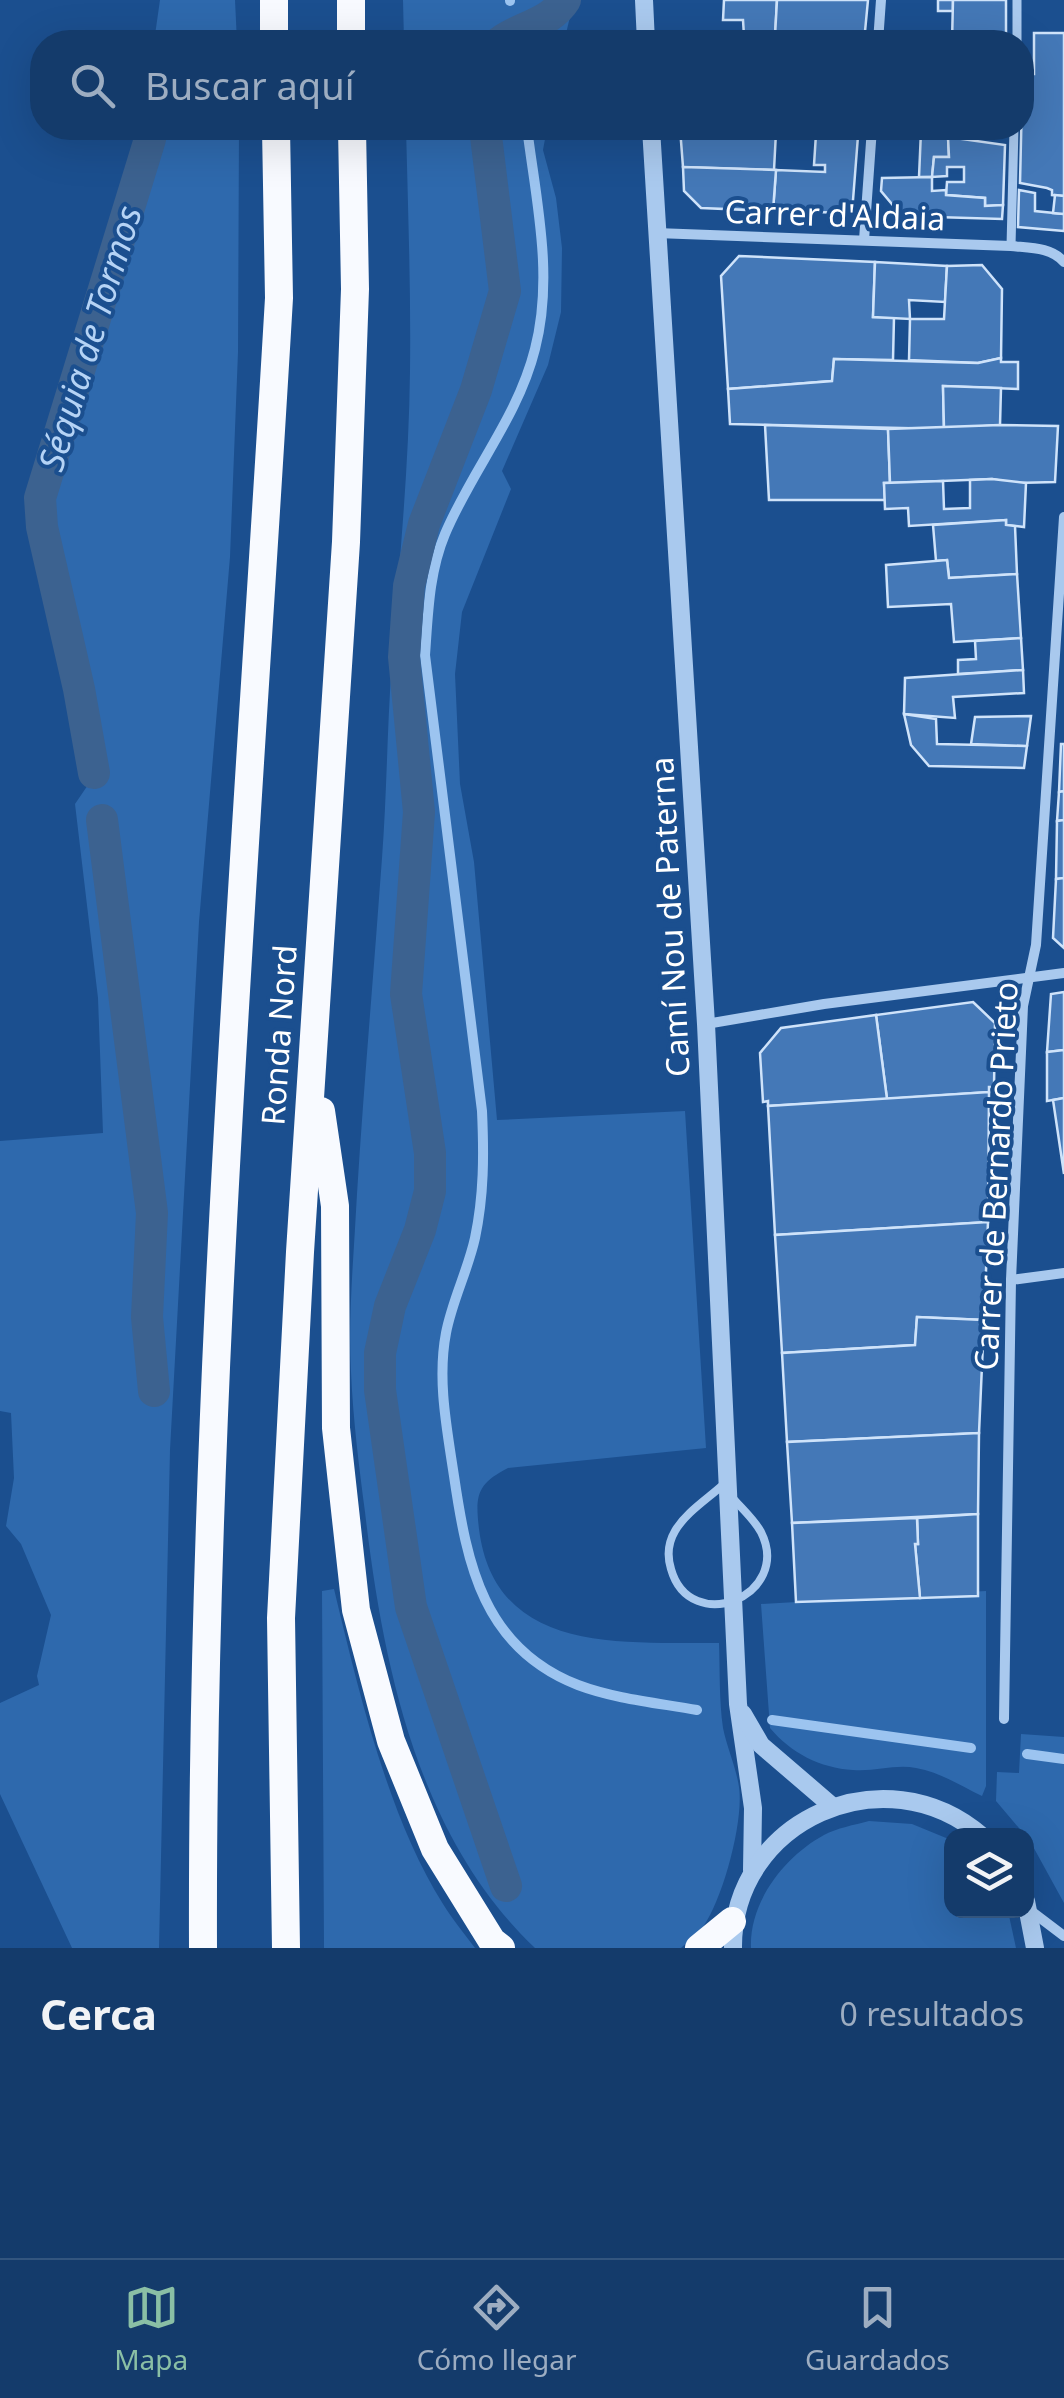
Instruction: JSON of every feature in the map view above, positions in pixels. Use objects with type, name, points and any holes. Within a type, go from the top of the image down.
[{"type":"highway","points":[[274,0],[274,30]]},
{"type":"highway","points":[[351,0],[351,30]]},
{"type":"highway","name":"Ronda Nord","points":[[203,1948],[202,1823],[212,1443],[279,298],[276,140]]},
{"type":"highway","name":"Ronda Nord","points":[[286,1948],[281,1618],[312,1052],[346,542],[355,289],[352,140]]},
{"type":"highway","points":[[312,1052],[335,1206],[336,1428],[356,1610],[391,1742],[436,1849],[492,1942],[501,1948]]},
{"type":"highway","points":[[699,1948],[732,1934]]},
{"type":"street","points":[[644,0],[645,30]]},
{"type":"street","points":[[879,30],[881,0]]},
{"type":"street","points":[[1017,0],[1017,30]]},
{"type":"street","name":"Camí Nou de Paterna","points":[[652,140],[706,1024],[738,1704],[753,1808],[752,1870]]},
{"type":"street","points":[[864,240],[871,140]]},
{"type":"street","points":[[1011,246],[1014,140]]},
{"type":"street","name":"Carrer d'Aldaia","points":[[656,232],[1011,246],[1042,250],[1058,255],[1064,262]]},
{"type":"street","name":"Carrer de Bernardo Prieto","points":[[1004,1719],[1012,1280],[1023,1006],[1036,945],[1064,517]]},
{"type":"street","points":[[706,1024],[824,1004],[1064,973]]},
{"type":"street","points":[[1012,1280],[1064,1272]]},
{"type":"street","name":"Camí Nou de Paterna","points":[[738,1704],[761,1746],[832,1806]]},
{"type":"street","points":[[732,1934],[752,1870],[787,1831],[832,1806],[867,1798],[903,1799],[938,1808],[969,1828]]},
{"type":"street","points":[[1034,1910],[1064,1936]]},
{"type":"street","points":[[1031,1918],[1036,1948]]},
{"type":"lane","points":[[729,1487],[759,1528],[767,1559],[754,1588],[734,1601],[710,1604],[682,1590],[672,1576],[668,1560],[670,1543],[676,1528],[729,1487]]},
{"type":"shaded area","points":[[160,0],[235,0],[236,30],[156,30]]},
{"type":"shaded area","points":[[403,0],[574,0],[567,30],[404,30]]},
{"type":"shaded area","points":[[139,140],[239,140],[238,352],[230,557],[199,922],[170,1450],[159,1948],[72,1948],[0,1794],[0,1703],[39,1685],[37,1676],[51,1615],[21,1544],[6,1526],[14,1478],[11,1413],[0,1411],[0,1141],[103,1133],[98,998],[75,804],[92,779],[34,515],[35,492],[43,477]]},
{"type":"shaded area","points":[[406,140],[545,140],[543,150],[556,198],[562,248],[561,312],[548,365],[502,471],[511,489],[462,612],[455,674],[460,784],[474,862],[497,1120],[685,1111],[706,1448],[508,1468],[484,1485],[478,1499],[478,1517],[490,1570],[510,1600],[537,1621],[605,1640],[719,1643],[722,1717],[739,1787],[738,1819],[718,1898],[703,1927],[681,1948],[535,1948],[495,1904],[462,1855],[413,1746],[396,1688],[373,1570],[355,1425],[350,1328],[408,444]]},
{"type":"shaded area","points":[[334,1589],[377,1751],[406,1832],[443,1904],[475,1948],[324,1948],[322,1591]]},
{"type":"shaded area","points":[[986,1591],[986,1786],[982,1796],[916,1768],[861,1770],[829,1766],[797,1752],[770,1728],[761,1604]]},
{"type":"shaded area","points":[[1021,1734],[1064,1737],[1064,1903],[1034,1848],[1034,1828],[1019,1828],[996,1801],[997,1772],[1019,1773]]},
{"type":"shaded area","points":[[869,1821],[912,1824],[944,1837],[944,1918],[1010,1918],[1016,1948],[751,1948],[756,1914],[772,1882],[810,1844],[840,1829]]},
{"type":"building","points":[[724,0],[777,0],[775,30],[744,30],[743,20],[723,20]]},
{"type":"building","points":[[777,0],[868,0],[865,30],[775,30]]},
{"type":"building","points":[[938,0],[953,0],[953,11],[938,11]]},
{"type":"building","points":[[953,0],[1006,0],[1006,30],[952,30]]},
{"type":"building","points":[[1034,33],[1064,33],[1064,196],[1020,183],[1021,140],[1034,140]]},
{"type":"building","points":[[681,140],[776,140],[774,170],[683,167]]},
{"type":"building","points":[[816,140],[858,140],[852,213],[773,211],[776,170],[825,172],[825,165],[814,165]]},
{"type":"building","points":[[921,140],[948,140],[949,157],[934,157],[932,177],[919,177]]},
{"type":"building","points":[[948,140],[1005,145],[1003,205],[985,206],[985,198],[946,195],[947,182],[964,182],[964,167],[947,167],[947,176],[932,177],[934,157],[949,157]]},
{"type":"building","points":[[683,167],[776,170],[773,211],[701,208],[684,191]]},
{"type":"building","points":[[932,177],[932,191],[985,198],[985,206],[1003,205],[1002,219],[902,216],[881,191],[882,178]]},
{"type":"building","points":[[1019,190],[1035,193],[1035,211],[1064,214],[1064,231],[1018,227]]},
{"type":"building","points":[[1055,195],[1064,196],[1064,214],[1053,213]]},
{"type":"building","points":[[739,256],[875,262],[873,317],[894,317],[893,360],[834,359],[832,381],[728,389],[721,276]]},
{"type":"building","points":[[875,262],[947,266],[945,302],[909,300],[910,319],[873,317]]},
{"type":"building","points":[[982,265],[1002,289],[1001,358],[978,363],[909,360],[910,319],[944,319],[947,266]]},
{"type":"building","points":[[1001,358],[1001,362],[1018,362],[1018,389],[943,386],[944,429],[730,424],[728,389],[832,381],[834,359],[978,363]]},
{"type":"building","points":[[943,386],[1001,388],[1000,425],[944,429]]},
{"type":"building","points":[[765,425],[888,429],[890,483],[884,483],[885,500],[769,500]]},
{"type":"building","points":[[1058,426],[1055,482],[992,479],[890,483],[888,429]]},
{"type":"building","points":[[970,480],[1026,483],[1024,527],[1006,525],[1006,520],[909,526],[908,508],[885,509],[884,483],[943,481],[944,509],[970,508]]},
{"type":"building","points":[[1006,520],[1006,525],[1015,526],[1017,574],[949,578],[947,560],[936,561],[933,525]]},
{"type":"building","points":[[947,560],[949,578],[1017,574],[1021,638],[954,642],[951,604],[888,607],[886,565]]},
{"type":"building","points":[[1021,638],[1023,670],[958,674],[958,660],[976,659],[975,641]]},
{"type":"building","points":[[1023,670],[1024,693],[953,697],[955,718],[904,714],[905,678]]},
{"type":"building","points":[[904,714],[936,719],[937,744],[1027,746],[1024,768],[929,766],[911,745]]},
{"type":"building","points":[[1031,716],[1027,746],[971,744],[975,717]]},
{"type":"building","points":[[1061,744],[1064,791],[1059,792]]},
{"type":"building","points":[[1064,791],[1064,820],[1057,821],[1059,792]]},
{"type":"building","points":[[1064,820],[1064,878],[1056,879],[1057,821]]},
{"type":"building","points":[[1064,878],[1064,948],[1053,938],[1056,879]]},
{"type":"building","points":[[1064,992],[1064,1050],[1047,1052],[1051,994]]},
{"type":"building","points":[[973,1002],[995,1023],[994,1087],[989,1087],[989,1092],[887,1099],[876,1015]]},
{"type":"building","points":[[876,1015],[887,1099],[768,1106],[768,1101],[763,1102],[760,1053],[781,1028]]},
{"type":"building","points":[[1064,1050],[1064,1098],[1047,1101],[1047,1052]]},
{"type":"building","points":[[989,1092],[988,1222],[775,1235],[768,1106]]},
{"type":"building","points":[[1064,1098],[1064,1174],[1053,1100]]},
{"type":"building","points":[[988,1222],[984,1320],[917,1317],[915,1345],[782,1353],[775,1235]]},
{"type":"building","points":[[917,1317],[984,1320],[979,1433],[787,1442],[782,1353],[915,1345]]},
{"type":"building","points":[[979,1433],[978,1514],[792,1523],[787,1442]]},
{"type":"building","points":[[978,1514],[978,1596],[920,1598],[917,1518]]},
{"type":"building","points":[[917,1518],[920,1598],[796,1602],[792,1523]]},
{"type":"waterway","points":[[522,30],[552,14],[565,0]]},
{"type":"waterway","name":"Séquia de Tormos","points":[[94,773],[42,527],[40,498],[150,140]]},
{"type":"waterway","points":[[486,140],[505,291],[476,390],[424,524],[409,586],[404,657],[419,812],[406,994],[430,1153],[430,1191],[420,1230],[390,1306],[380,1353],[380,1390],[411,1607],[506,1886]]},
{"type":"waterway","points":[[529,140],[543,266],[535,349],[518,398],[445,534],[430,593],[425,655],[483,1127],[483,1175],[475,1238],[443,1351],[444,1404],[466,1541],[485,1600],[500,1626],[520,1649],[546,1669],[578,1685],[697,1710]]},
{"type":"waterway","name":"Séquia de Tormos","points":[[102,820],[152,1213],[147,1317],[154,1391]]},
{"type":"waterway","points":[[772,1720],[971,1748]]},
{"type":"waterway","points":[[1027,1754],[1064,1759]]}]
